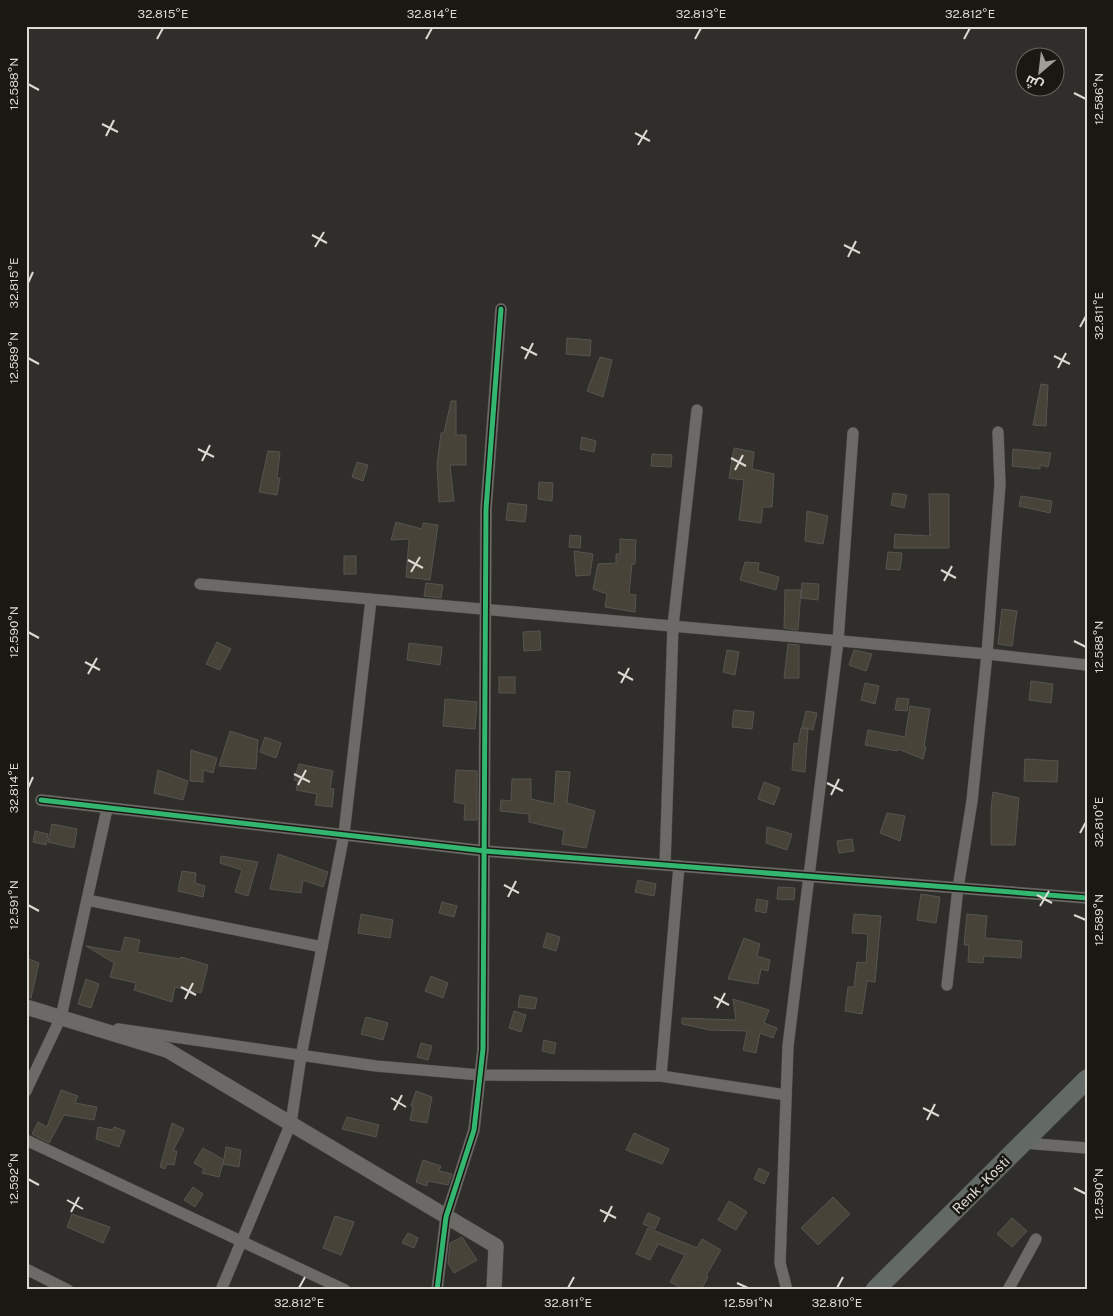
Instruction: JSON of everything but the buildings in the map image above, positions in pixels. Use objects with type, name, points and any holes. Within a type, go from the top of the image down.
[{"type":"main road","name":"Renk - Kosti","points":[[875,1290],[1087,1079]]},
{"type":"street","points":[[436,1290],[446,1217],[474,1130],[483,1049],[486,509],[501,308]]},
{"type":"street","points":[[665,865],[673,626],[697,410]]},
{"type":"street","points":[[787,1290],[780,1263],[788,1046],[838,641],[853,432]]},
{"type":"street","points":[[947,985],[958,888],[972,801],[987,654],[1000,484],[998,432]]},
{"type":"street","points":[[200,584],[987,654],[1087,665]]},
{"type":"street","points":[[221,1290],[243,1242],[291,1122],[301,1056],[344,834],[372,600]]},
{"type":"street","points":[[42,800],[107,809],[485,851],[1087,898]]},
{"type":"street","points":[[26,1091],[62,1017],[107,809]]},
{"type":"street","points":[[661,1076],[679,866]]},
{"type":"street","points":[[87,900],[322,946]]},
{"type":"street","points":[[26,1007],[167,1050],[291,1122],[496,1246],[494,1290]]},
{"type":"street","points":[[86,1025],[376,1066],[480,1075],[661,1076],[786,1095]]},
{"type":"street","points":[[26,1140],[345,1290]]},
{"type":"street","points":[[1024,1143],[1087,1148]]},
{"type":"street","points":[[1008,1290],[1036,1239]]},
{"type":"street","points":[[26,1269],[68,1290]]},
{"type":"cycle path","points":[[437,1290],[446,1217],[474,1130],[483,1049],[486,509],[501,309]]},
{"type":"cycle path","points":[[41,800],[485,851],[1087,898]]}]
